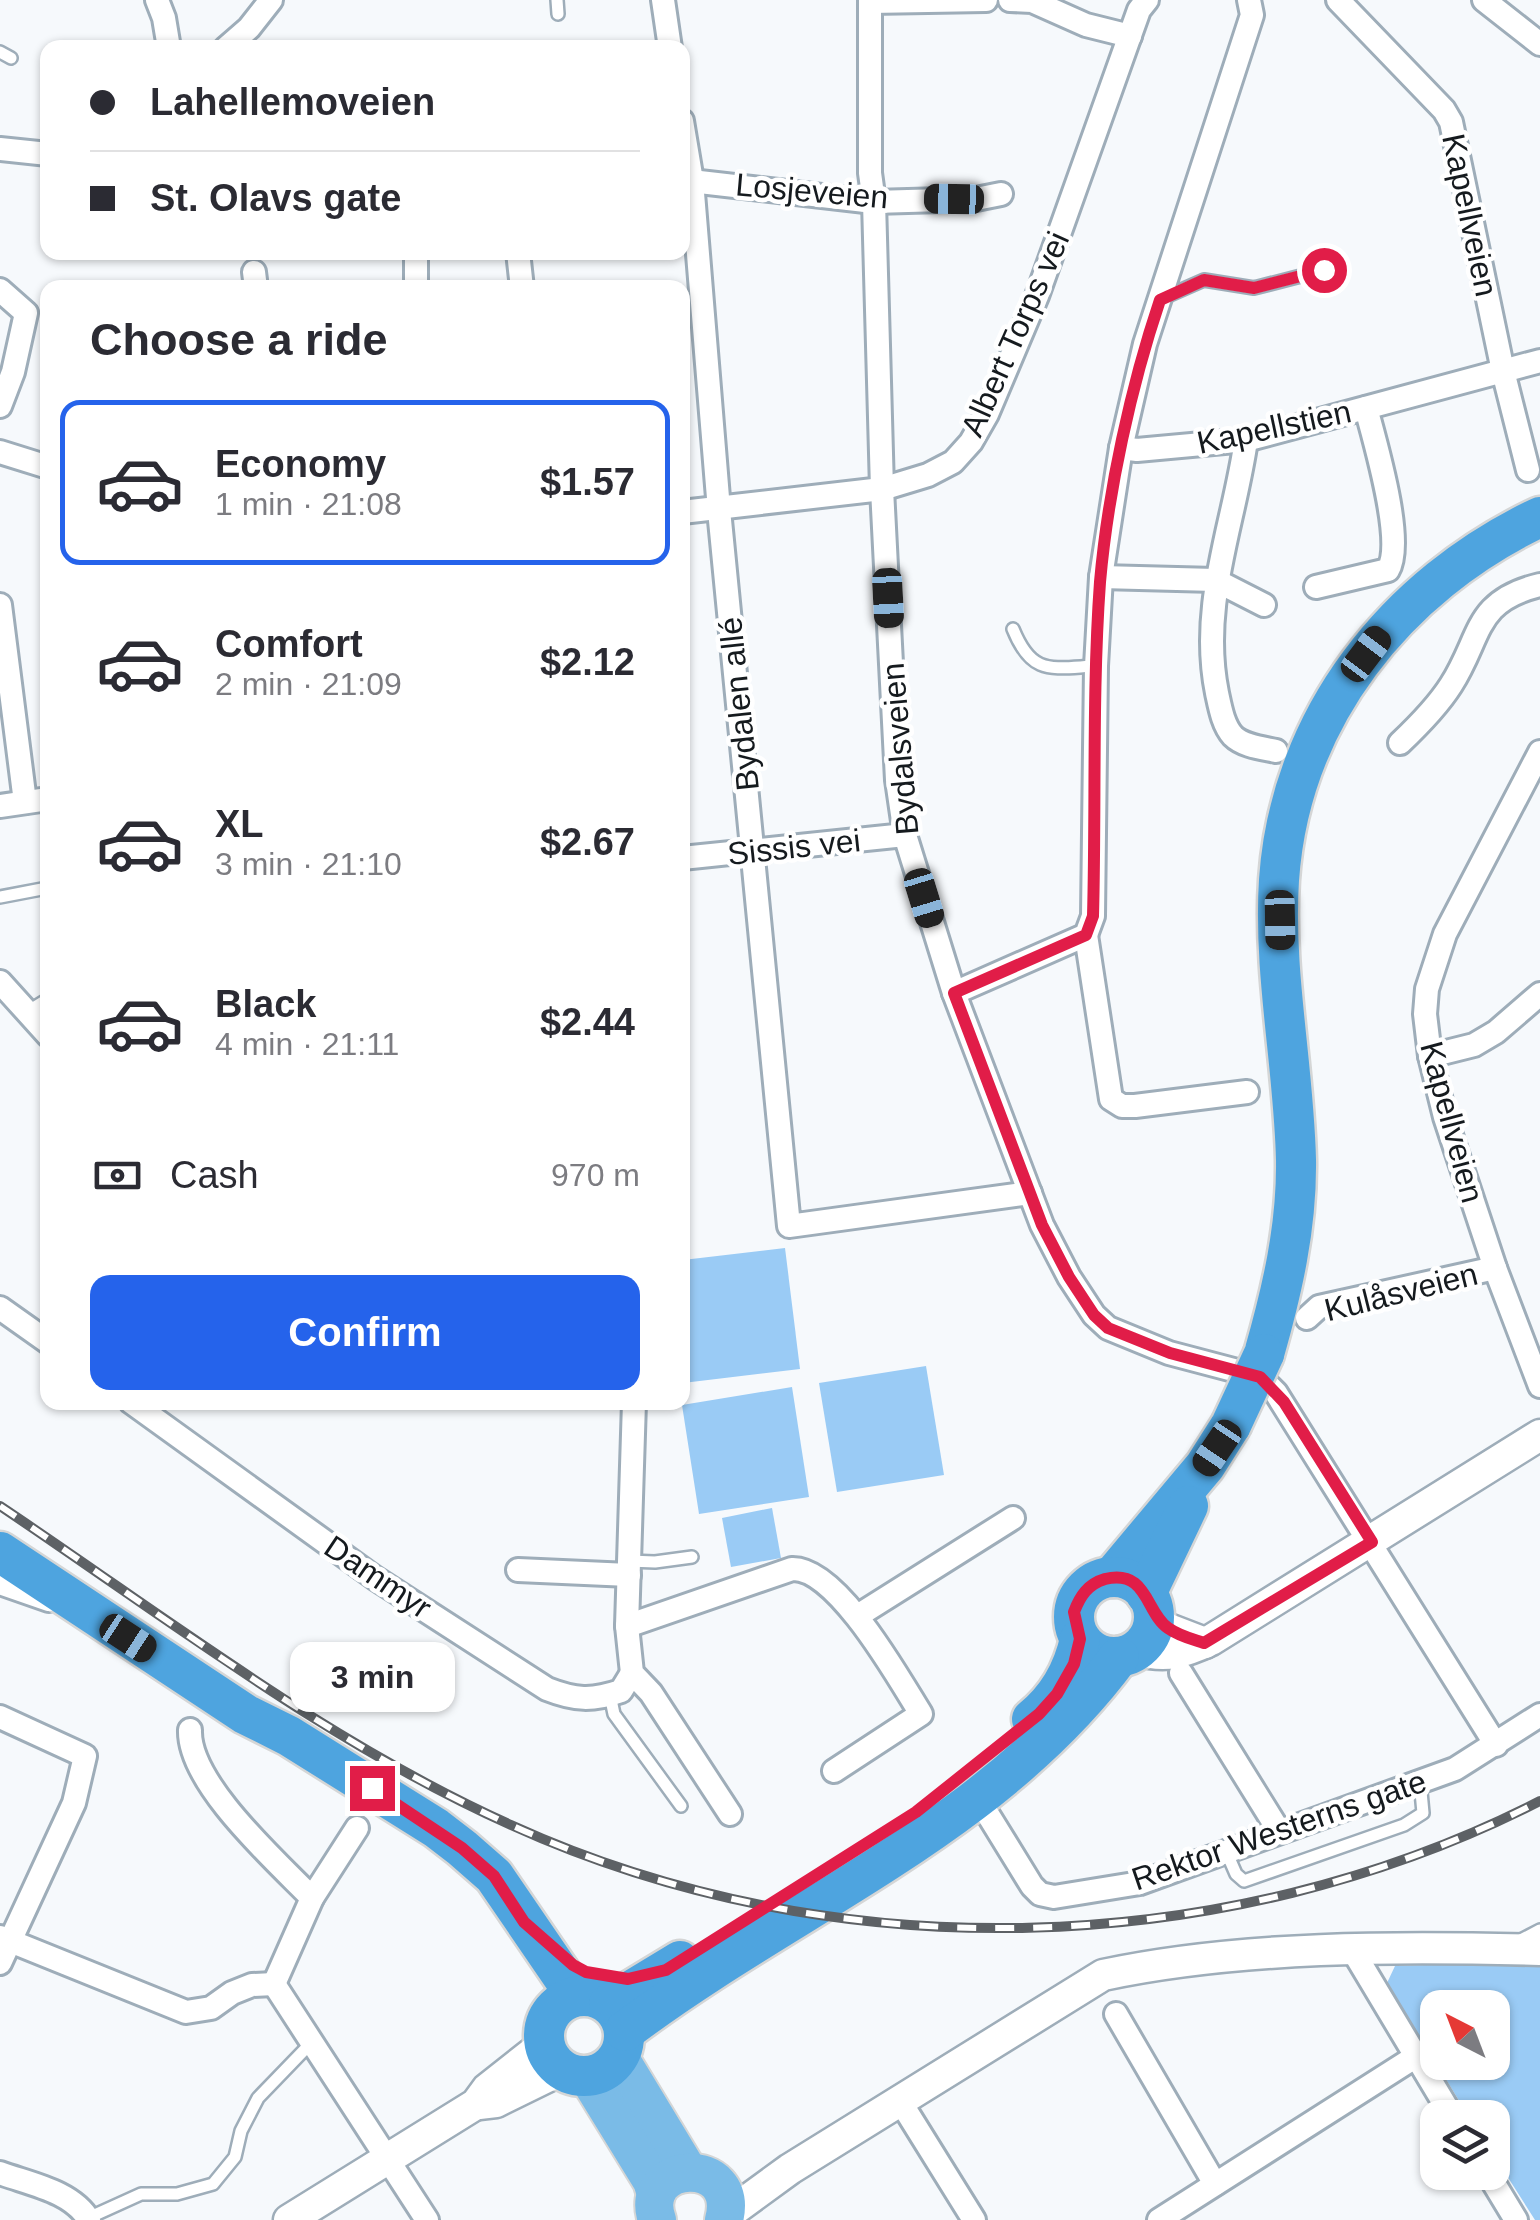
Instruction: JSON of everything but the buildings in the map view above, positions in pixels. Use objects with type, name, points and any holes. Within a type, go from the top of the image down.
[{"type":"highway","points":[[584,2036],[967,1808],[1025,1760],[1074,1712],[1134,1619],[1205,1466],[1231,1425],[1264,1354],[1291,1317],[1296,1160],[1281,960],[1280,880],[1292,804],[1314,741],[1346,682],[1386,628],[1433,583],[1487,543],[1540,517]]},
{"type":"highway","points":[[0,1552],[245,1714],[289,1736],[436,1828],[494,1876],[524,1922],[584,2036]]},
{"type":"highway","points":[[1087,1588],[1134,1619],[1104,1656],[1090,1650],[1075,1626],[1079,1599],[1087,1588]]},
{"type":"highway","points":[[584,2036],[666,1970],[960,1780],[1039,1714],[1057,1694],[1074,1664],[1080,1639]]},
{"type":"highway","points":[[245,1714],[282,1749],[443,1861],[482,1899],[539,1984],[584,2036]]},
{"type":"highway","points":[[524,1922],[586,1972],[628,1979],[666,1970]]},
{"type":"main road","points":[[584,2036],[715,2198]]},
{"type":"main road","points":[[584,2036],[652,2181],[657,2207]]},
{"type":"main road","points":[[657,2207],[668,2178],[715,2198]]},
{"type":"street","points":[[157,0],[167,40]]},
{"type":"street","points":[[236,40],[272,0]]},
{"type":"street","points":[[662,0],[669,40]]},
{"type":"street","points":[[870,1],[986,0]]},
{"type":"street","points":[[1010,0],[1032,1],[1086,24],[1130,36]]},
{"type":"street","name":"Albert Torps vei","points":[[690,512],[882,489],[928,475],[953,462],[971,442],[987,414],[1037,296],[1139,10],[1147,0]]},
{"type":"street","points":[[1247,1092],[1135,1106],[1122,1106],[1111,1099],[1086,935],[1093,916],[1101,577],[1122,448],[1145,344],[1252,15],[1250,0]]},
{"type":"street","name":"Kapellveien","points":[[1338,0],[1444,110],[1451,122],[1503,371],[1528,470]]},
{"type":"street","points":[[1484,0],[1540,44]]},
{"type":"street","name":"Bydalsveien","points":[[870,1],[870,173],[897,780],[904,836],[954,993],[1030,1193],[1069,1277],[1094,1315],[1108,1328],[1156,1348],[1260,1377],[1284,1402],[1496,1745]]},
{"type":"street","points":[[0,149],[40,153]]},
{"type":"street","name":"Losjeveien","points":[[690,180],[874,202],[976,199],[1001,194]]},
{"type":"street","name":"Bydalen allé","points":[[690,201],[790,1226],[1030,1193]]},
{"type":"street","points":[[0,290],[26,312],[13,372],[0,406]]},
{"type":"street","name":"Kapellstien","points":[[1122,448],[1246,440],[1540,360]]},
{"type":"street","name":"Kapellstien","points":[[1316,587],[1388,570],[1394,560],[1388,495],[1366,408]]},
{"type":"street","points":[[1246,440],[1215,580],[1211,650],[1223,716],[1234,738],[1276,751]]},
{"type":"street","points":[[0,452],[40,464]]},
{"type":"street","points":[[1101,577],[1215,580],[1264,605]]},
{"type":"street","points":[[1400,743],[1450,688],[1484,617],[1515,593],[1540,585]]},
{"type":"street","points":[[0,605],[36,801],[0,806]]},
{"type":"street","name":"Kapellveien","points":[[1540,752],[1452,920],[1434,962],[1425,1014],[1430,1056],[1445,1118],[1540,1386]]},
{"type":"street","name":"Sissis vei","points":[[690,857],[904,836]]},
{"type":"street","points":[[954,993],[1086,935]]},
{"type":"street","points":[[0,982],[40,1027]]},
{"type":"street","points":[[1430,1056],[1474,1045],[1496,1032],[1540,994]]},
{"type":"street","name":"Kulåsveien","points":[[1291,1317],[1319,1306],[1495,1268]]},
{"type":"street","points":[[0,1308],[40,1336]]},
{"type":"street","name":"Dammyr","points":[[142,1410],[375,1578],[547,1689],[574,1699],[598,1700],[610,1695]]},
{"type":"street","points":[[610,1695],[621,1692],[632,1672],[627,1626],[634,1410]]},
{"type":"street","points":[[1134,1619],[1156,1656],[1183,1653],[1372,1542],[1540,1435]]},
{"type":"street","points":[[859,1615],[1013,1518]]},
{"type":"street","points":[[518,1570],[629,1568]]},
{"type":"street","points":[[627,1626],[792,1568],[803,1568],[859,1615],[921,1714],[834,1772]]},
{"type":"street","points":[[0,1584],[92,1614]]},
{"type":"street","points":[[632,1672],[651,1693],[730,1814]]},
{"type":"street","points":[[1182,1673],[1279,1832]]},
{"type":"street","name":"Rektor Westerns gate","points":[[987,1813],[1040,1894],[1054,1896],[1140,1883],[1456,1769],[1540,1715]]},
{"type":"street","points":[[0,1717],[84,1756],[74,1803],[3,1947],[186,2012],[211,2008],[252,1985],[274,1984]]},
{"type":"street","points":[[190,1730],[189,1746],[225,1808],[312,1898]]},
{"type":"street","points":[[274,1984],[312,1898],[357,1828]]},
{"type":"street","points":[[715,2198],[790,2169],[1103,1975],[1148,1965],[1264,1955],[1540,1950]]},
{"type":"street","points":[[1353,1951],[1442,2100]]},
{"type":"street","points":[[274,1984],[427,2220]]},
{"type":"street","points":[[1116,2014],[1215,2184]]},
{"type":"street","points":[[289,2220],[476,2104],[487,2089],[584,2036]]},
{"type":"street","points":[[1158,2220],[1415,2057]]},
{"type":"street","points":[[900,2101],[974,2220]]},
{"type":"street","points":[[0,2173],[80,2205],[89,2219]]},
{"type":"street","points":[[1498,2190],[1516,2220]]},
{"type":"lane","points":[[557,0],[558,14]]},
{"type":"lane","points":[[1160,300],[1204,280],[1254,288],[1324,270]]},
{"type":"lane","points":[[1013,629],[1022,652],[1041,666],[1096,666]]},
{"type":"lane","points":[[0,898],[40,889]]},
{"type":"lane","points":[[26,1012],[40,1004]]},
{"type":"lane","points":[[629,1568],[692,1557]]},
{"type":"lane","points":[[610,1695],[614,1714],[682,1806]]},
{"type":"lane","points":[[1226,1851],[1236,1874],[1244,1880],[1336,1849],[1419,1818],[1424,1801],[1420,1782]]},
{"type":"lane","points":[[1503,1949],[1540,1930]]},
{"type":"lane","points":[[89,2219],[141,2194],[177,2194],[213,2184],[235,2158],[240,2131],[258,2098],[312,2042]]},
{"type":"shaded area","points":[[785,1248],[800,1369],[690,1382],[690,1259]]},
{"type":"shaded area","points":[[926,1366],[944,1475],[837,1492],[819,1383]]},
{"type":"shaded area","points":[[792,1387],[809,1497],[699,1514],[683,1410],[690,1410],[690,1404]]},
{"type":"shaded area","points":[[772,1508],[781,1558],[731,1567],[722,1518]]},
{"type":"shaded area","points":[[1540,1961],[1540,2220],[1535,2220],[1510,2181],[1510,2100],[1459,2100],[1446,2080],[1510,2080],[1510,1990],[1420,1990],[1420,2037],[1387,1983],[1395,1966]]},
{"type":"railway","points":[[0,1506],[249,1676],[443,1792],[511,1825],[635,1872],[763,1905],[895,1924],[1028,1928],[1162,1917],[1292,1893],[1419,1854],[1540,1801]]},
{"type":"route","points":[[372,1788],[436,1828],[494,1876],[524,1922],[573,1965],[586,1972],[628,1979],[666,1970],[916,1812],[1039,1714],[1057,1694],[1074,1664],[1080,1639],[1074,1612],[1087,1588],[1099,1581],[1125,1579],[1146,1594],[1154,1615],[1166,1628],[1204,1643],[1372,1542],[1284,1402],[1260,1377],[1170,1353],[1108,1328],[1094,1315],[1042,1225],[954,993],[1086,935],[1093,916],[1101,577],[1122,448],[1145,344],[1160,300],[1204,280],[1254,288],[1324,270]]}]
